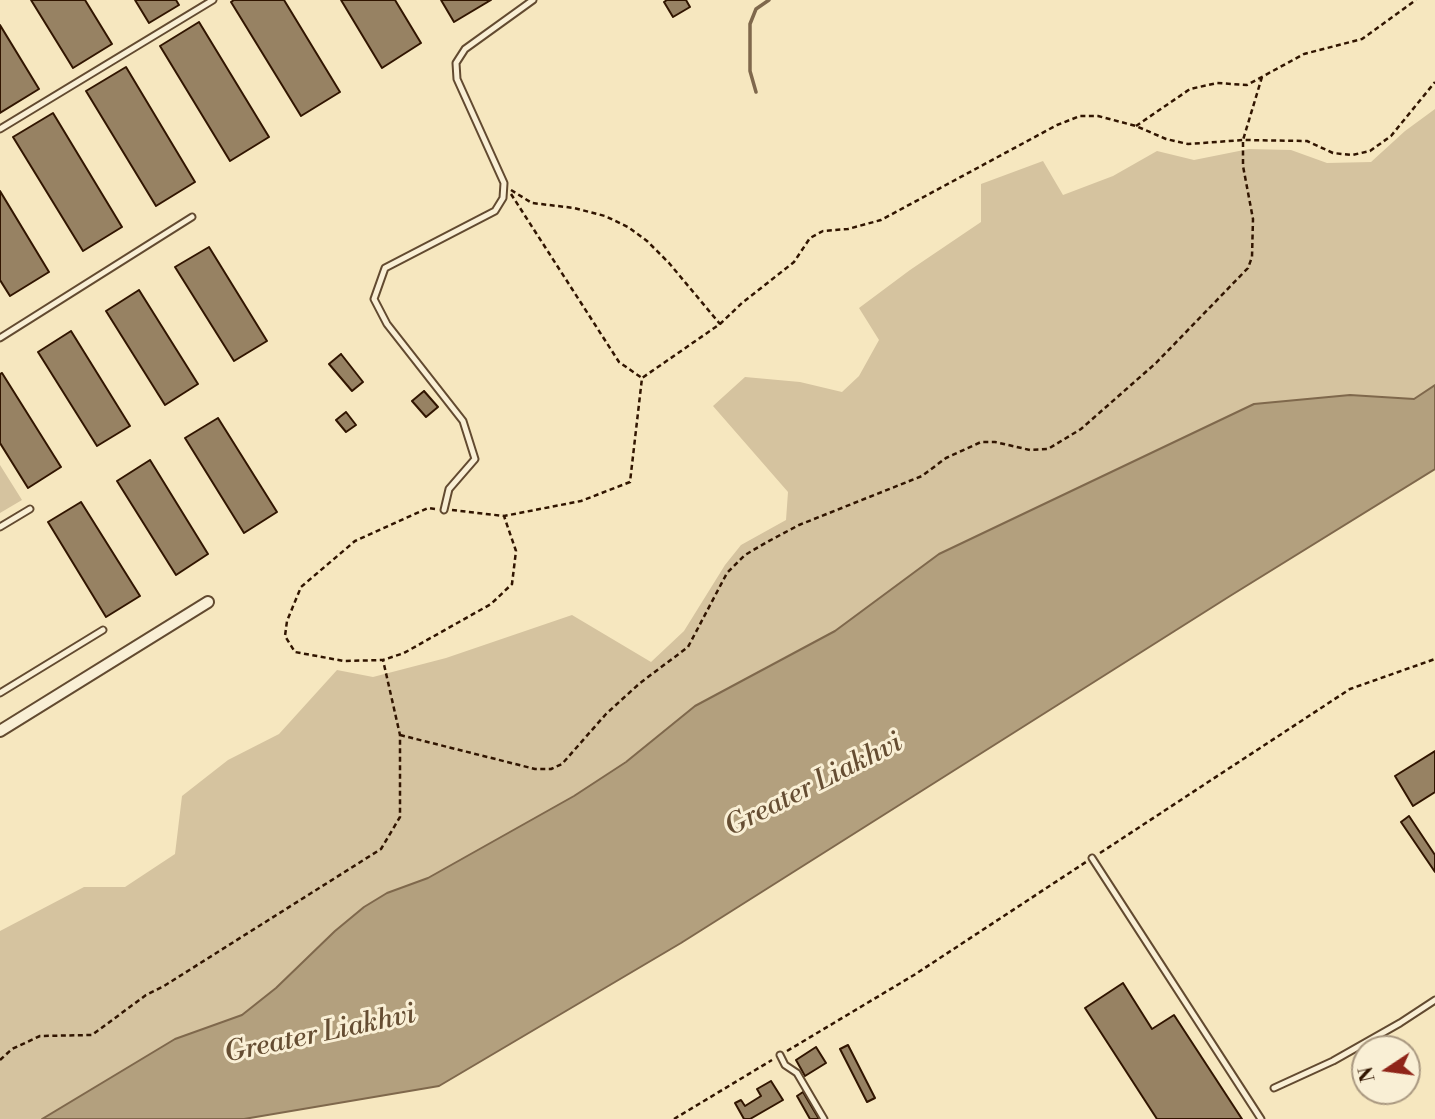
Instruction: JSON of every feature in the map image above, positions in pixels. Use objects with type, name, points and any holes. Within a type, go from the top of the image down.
[{"type":"street","points":[[0,731],[208,602]]},
{"type":"lane","points":[[0,129],[213,0]]},
{"type":"lane","points":[[444,510],[449,489],[475,459],[463,421],[387,324],[374,299],[385,268],[495,211],[503,198],[504,183],[457,79],[456,63],[465,49],[523,3],[533,0]]},
{"type":"lane","points":[[0,338],[192,217]]},
{"type":"lane","points":[[0,527],[30,509]]},
{"type":"lane","points":[[0,693],[103,630]]},
{"type":"lane","points":[[1092,858],[1261,1119]]},
{"type":"lane","points":[[1274,1087],[1333,1060],[1435,1000]]},
{"type":"lane","points":[[780,1055],[785,1065],[797,1073],[824,1119]]},
{"type":"path","points":[[1136,126],[1190,89],[1217,83],[1247,85],[1304,54],[1362,39],[1416,0]]},
{"type":"path","points":[[400,735],[535,769],[551,769],[562,764],[606,714],[640,683],[688,647],[727,573],[745,555],[799,525],[922,476],[946,458],[981,442],[995,442],[1030,450],[1048,449],[1081,429],[1156,363],[1248,268],[1252,257],[1253,219],[1242,166],[1242,140],[1262,77]]},
{"type":"path","points":[[504,516],[516,551],[512,584],[491,604],[404,653],[383,660],[344,661],[295,652],[285,636],[287,621],[301,587],[355,541],[428,508],[504,516],[581,501],[630,482],[642,378],[720,324],[794,262],[810,238],[822,231],[848,229],[881,220],[1057,125],[1080,116],[1098,116],[1136,126],[1158,137],[1188,144],[1242,140],[1307,141],[1333,153],[1352,155],[1370,151],[1391,136],[1435,82]]},
{"type":"path","points":[[504,183],[518,196],[532,202],[605,216],[628,227],[669,263],[720,324]]},
{"type":"path","points":[[504,183],[619,362],[642,378]]},
{"type":"path","points":[[674,1119],[914,975],[1350,689],[1435,659]]},
{"type":"path","points":[[0,1060],[12,1049],[40,1036],[92,1035],[146,995],[381,849],[400,817],[400,735],[383,660]]},
{"type":"shaded area","points":[[1435,109],[1435,385],[1414,399],[1350,395],[1254,404],[939,554],[835,631],[764,668],[574,796],[428,878],[387,893],[242,1015],[175,1039],[42,1119],[0,1119],[0,931],[84,887],[125,887],[175,854],[182,796],[228,760],[279,734],[337,670],[373,677],[446,658],[572,615],[651,662],[684,631],[725,565],[741,545],[786,520],[788,492],[713,406],[745,377],[800,382],[842,392],[859,376],[879,340],[859,308],[981,222],[981,184],[1043,161],[1063,195],[1113,176],[1157,151],[1194,160],[1249,149],[1291,150],[1327,163],[1371,162],[1405,131]]},
{"type":"shaded area","points":[[0,465],[22,500],[0,513]]},
{"type":"water","name":"Greater Liakhvi","points":[[1435,385],[1435,469],[681,943],[439,1086],[244,1119],[42,1119],[175,1039],[242,1015],[276,988],[364,907],[387,893],[428,878],[574,796],[626,762],[695,706],[835,631],[939,554],[1254,404],[1350,395],[1414,399]]},
{"type":"building","points":[[31,0],[85,0],[112,44],[73,68]]},
{"type":"building","points":[[135,0],[176,0],[179,5],[149,23]]},
{"type":"building","points":[[284,0],[340,92],[301,116],[231,2]]},
{"type":"building","points":[[341,0],[395,0],[421,43],[382,68]]},
{"type":"building","points":[[441,0],[491,0],[454,22]]},
{"type":"building","points":[[686,0],[690,7],[673,17],[664,2]]},
{"type":"building","points":[[199,22],[269,137],[230,161],[160,46]]},
{"type":"building","points":[[0,25],[39,89],[0,113]]},
{"type":"building","points":[[126,67],[195,182],[156,206],[86,91]]},
{"type":"building","points":[[53,113],[122,227],[83,251],[13,137]]},
{"type":"building","points":[[0,191],[49,272],[10,296],[0,280]]},
{"type":"building","points":[[209,247],[267,341],[234,361],[175,267]]},
{"type":"building","points":[[139,290],[198,384],[165,405],[106,311]]},
{"type":"building","points":[[71,331],[130,426],[97,446],[38,352]]},
{"type":"building","points":[[341,354],[363,382],[352,391],[329,364]]},
{"type":"building","points":[[2,373],[61,467],[28,488],[0,443]]},
{"type":"building","points":[[424,391],[438,407],[426,417],[412,401]]},
{"type":"building","points":[[346,412],[356,425],[346,432],[336,420]]},
{"type":"building","points":[[218,418],[277,512],[244,533],[185,438]]},
{"type":"building","points":[[150,460],[208,554],[176,575],[117,481]]},
{"type":"building","points":[[81,502],[140,596],[106,617],[48,522]]},
{"type":"building","points":[[1435,751],[1435,792],[1413,806],[1395,776]]},
{"type":"building","points":[[1409,816],[1435,855],[1435,872],[1401,822]]},
{"type":"building","points":[[1123,983],[1152,1029],[1174,1015],[1242,1119],[1157,1119],[1085,1008]]},
{"type":"building","points":[[848,1045],[875,1098],[867,1102],[840,1049]]},
{"type":"building","points":[[816,1047],[826,1063],[805,1076],[796,1060]]},
{"type":"building","points":[[771,1081],[783,1100],[750,1119],[744,1119],[735,1103],[741,1100],[745,1106],[761,1096],[757,1089]]},
{"type":"building","points":[[803,1092],[819,1119],[810,1119],[797,1096]]},
{"type":"waterway","points":[[756,92],[750,71],[750,24],[756,9],[769,0]]}]
